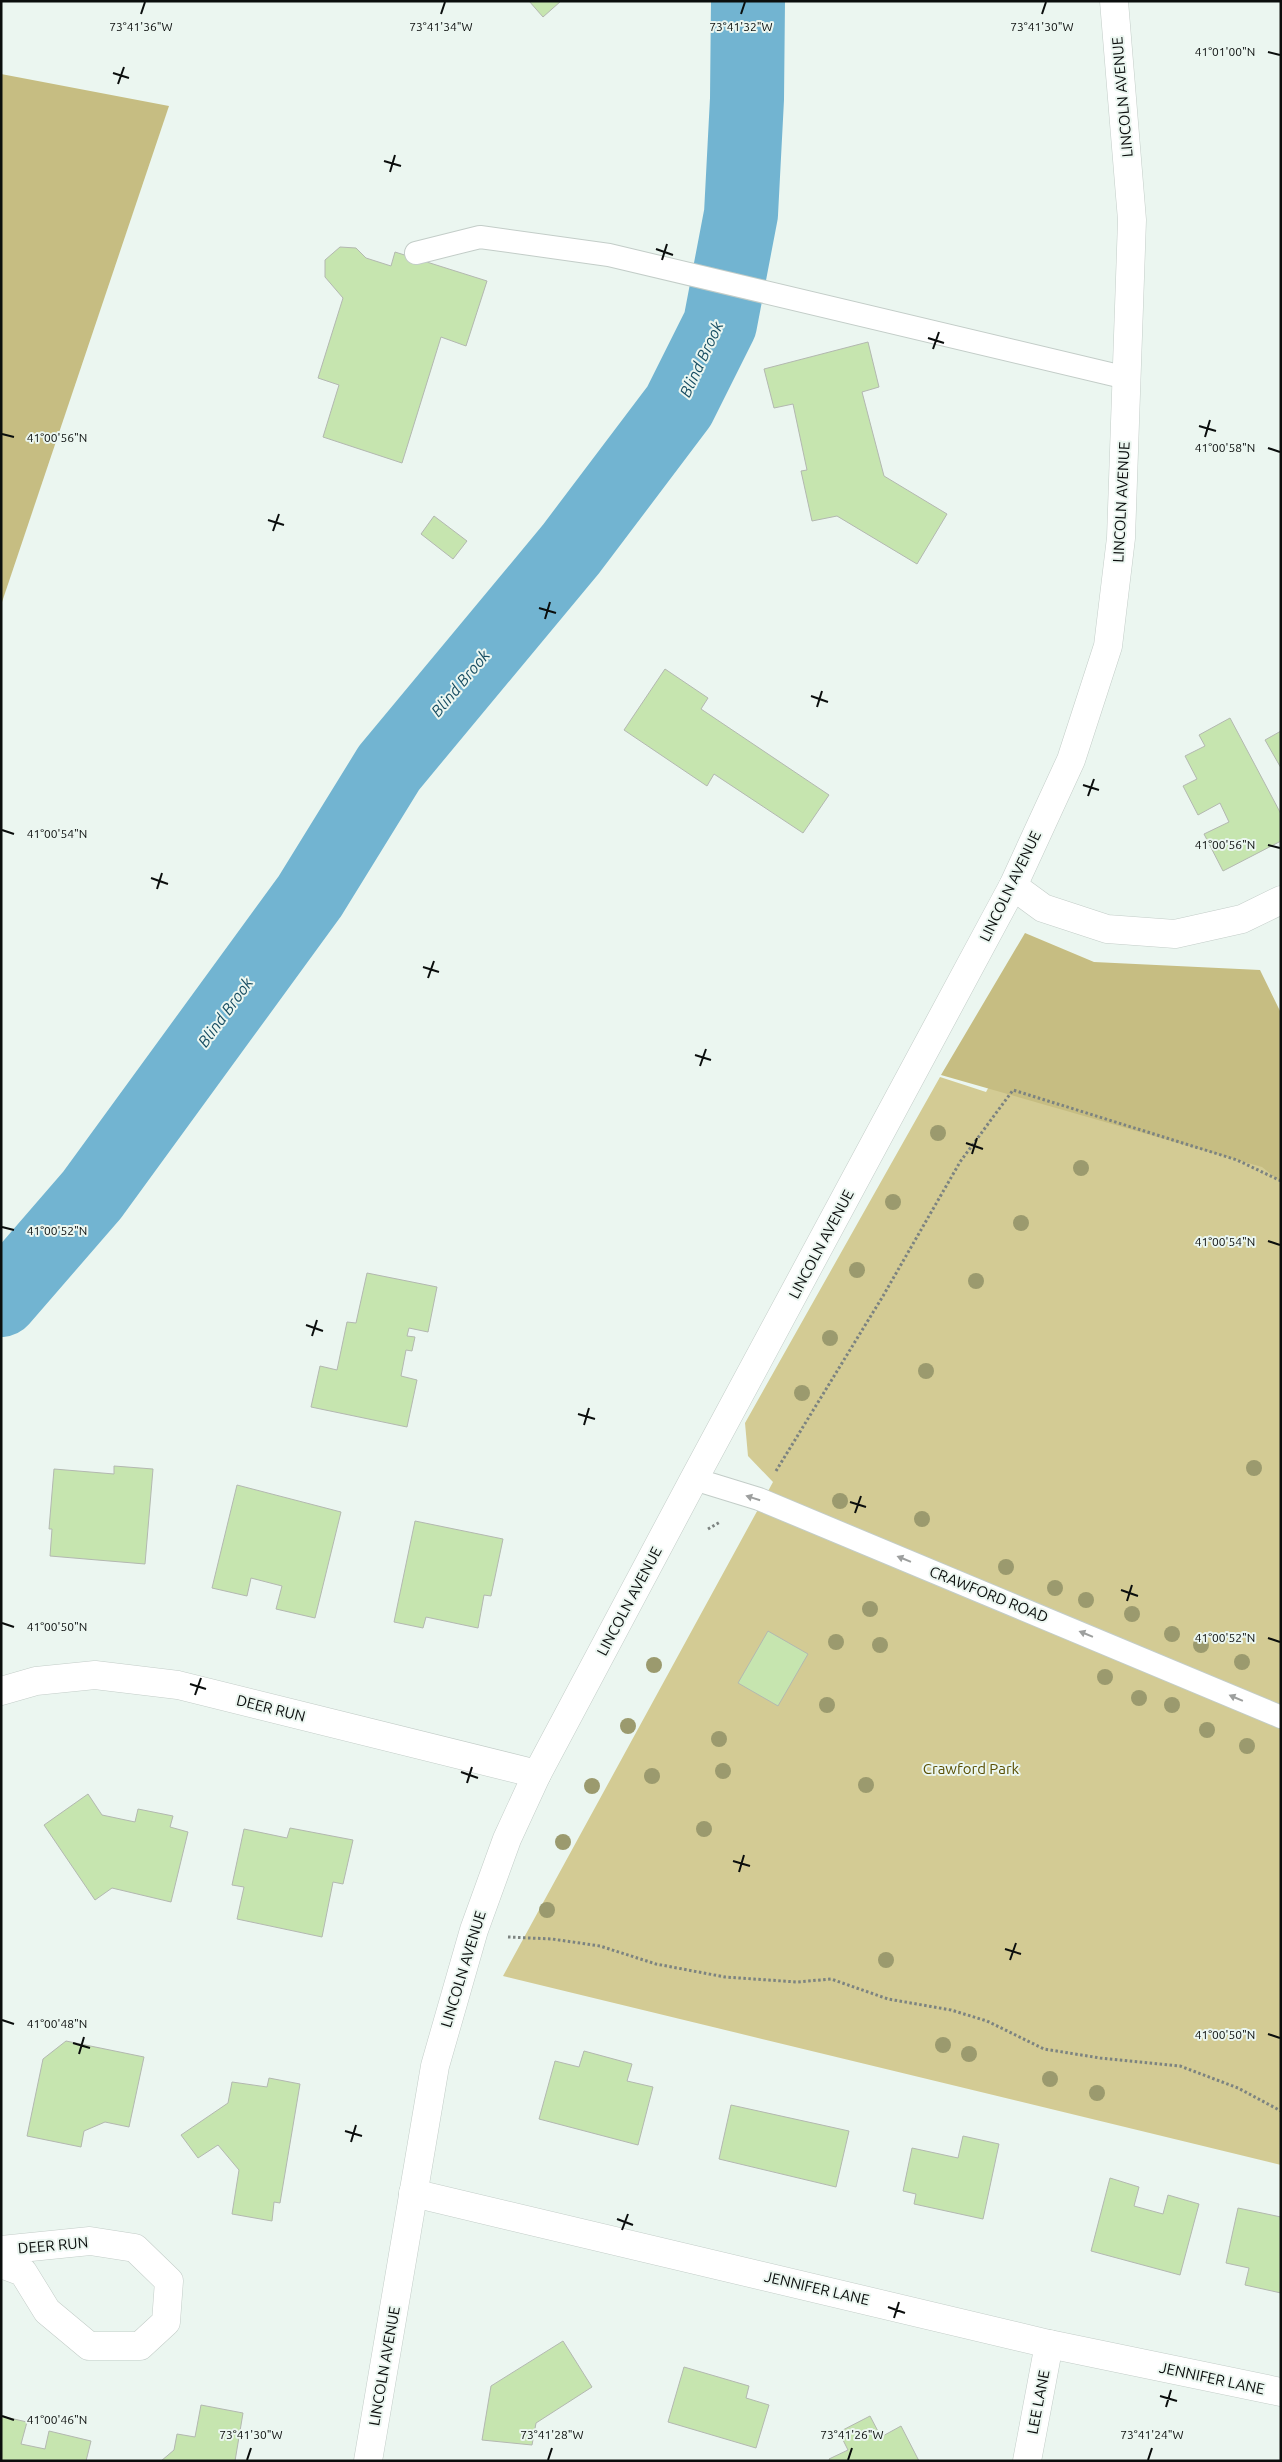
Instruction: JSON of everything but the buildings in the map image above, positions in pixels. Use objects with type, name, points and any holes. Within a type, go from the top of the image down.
[{"type":"street","name":"LINCOLN AVENUE","points":[[368,2461],[435,2066],[462,1969],[507,1839],[538,1774],[694,1479],[1013,886],[1071,760],[1108,646],[1121,538],[1132,220],[1114,1]]},
{"type":"street","points":[[1013,886],[1043,908],[1107,928],[1176,934],[1242,919],[1281,900]]},
{"type":"street","name":"DEER RUN","points":[[1,1691],[36,1681],[95,1675],[178,1685],[538,1774]]},
{"type":"street","name":"JENNIFER LANE","points":[[413,2193],[1049,2344],[1281,2392]]},
{"type":"street","name":"DEER RUN","points":[[1,2250],[90,2241],[135,2248],[169,2281],[166,2322],[140,2346],[89,2346],[47,2311],[23,2272],[1,2264]]},
{"type":"street","name":"LEE LANE","points":[[1027,2461],[1049,2344]]},
{"type":"lane","points":[[416,253],[480,237],[609,255],[1127,378]]},
{"type":"lane","name":"CRAWFORD ROAD","points":[[694,1479],[759,1499],[1281,1717]]},
{"type":"path","points":[[759,1499],[882,1296],[960,1162],[1013,1090],[1237,1160],[1281,1181]]},
{"type":"path","points":[[507,1937],[600,1946],[656,1964],[724,1977],[798,1982],[831,1979],[888,1999],[951,2010],[987,2021],[1044,2049],[1100,2058],[1180,2066],[1238,2088],[1281,2112]]},
{"type":"green space","name":"Crawford Park","points":[[1015,1040],[1281,1104],[1281,2165],[503,1976],[773,1482],[748,1456],[745,1423],[940,1077],[986,1092]]},
{"type":"shaded area","points":[[1,74],[169,106],[1,605]]},
{"type":"shaded area","points":[[1025,933],[1094,962],[1260,970],[1281,1013],[1281,1182],[1262,1167],[941,1075]]},
{"type":"waterway","name":"Blind Brook","points":[[1,1300],[92,1195],[310,896],[389,768],[571,549],[679,406],[720,324],[741,214],[747,99],[748,1]]}]
